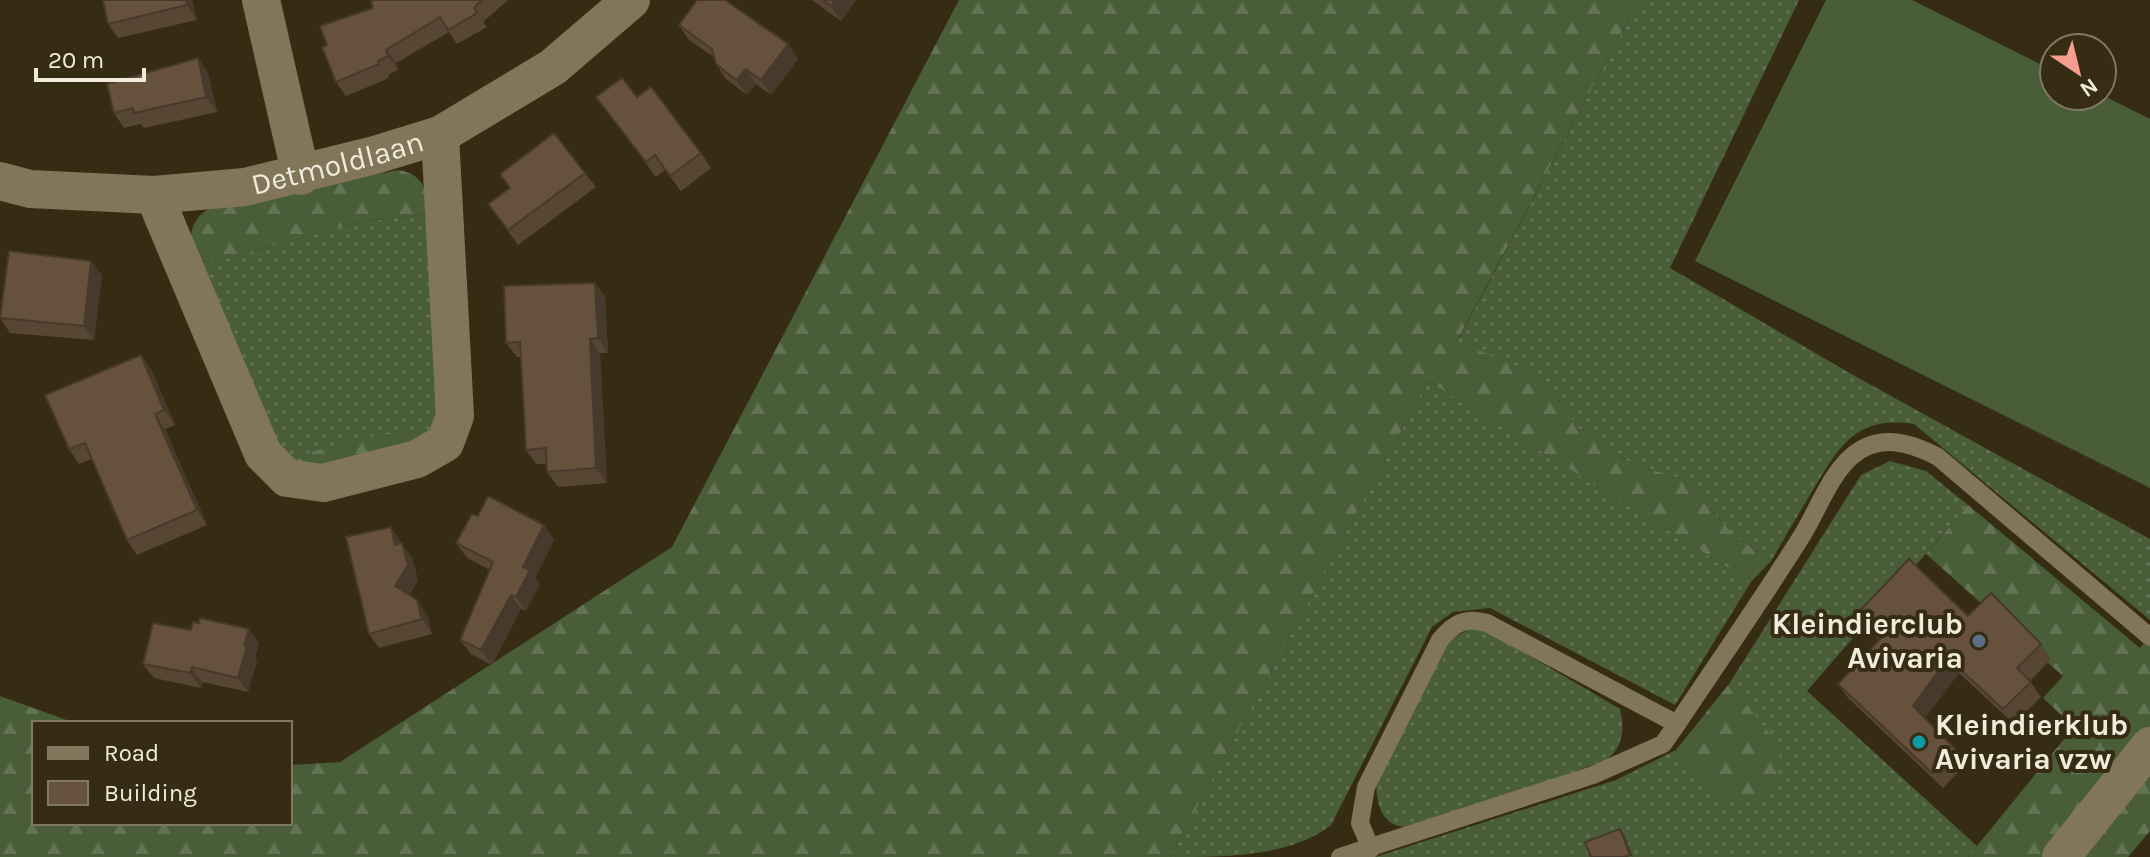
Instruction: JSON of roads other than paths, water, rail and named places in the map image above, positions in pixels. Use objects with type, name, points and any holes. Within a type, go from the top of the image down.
[{"type":"street","points":[[261,0],[301,176]]},
{"type":"street","name":"Detmoldlaan","points":[[0,181],[30,189],[154,195],[245,187],[301,176],[440,135],[553,67],[631,0]]},
{"type":"street","points":[[154,195],[263,454],[287,478],[323,483],[417,459],[445,443],[455,416],[440,135]]},
{"type":"street","points":[[2061,857],[2150,746]]},
{"type":"lane","points":[[1340,857],[1630,761],[1663,744],[1803,534],[1842,468],[1853,455],[1883,442],[1900,442],[1938,457],[2150,637]]},
{"type":"lane","points":[[1371,849],[1360,823],[1366,787],[1440,640],[1461,621],[1471,619],[1487,623],[1677,724]]},
{"type":"place","name":"Kleindierclub Avivaria","points":[[1979,641]]},
{"type":"place","name":"Kleindierklub Avivaria vzw","points":[[1919,742]]}]
